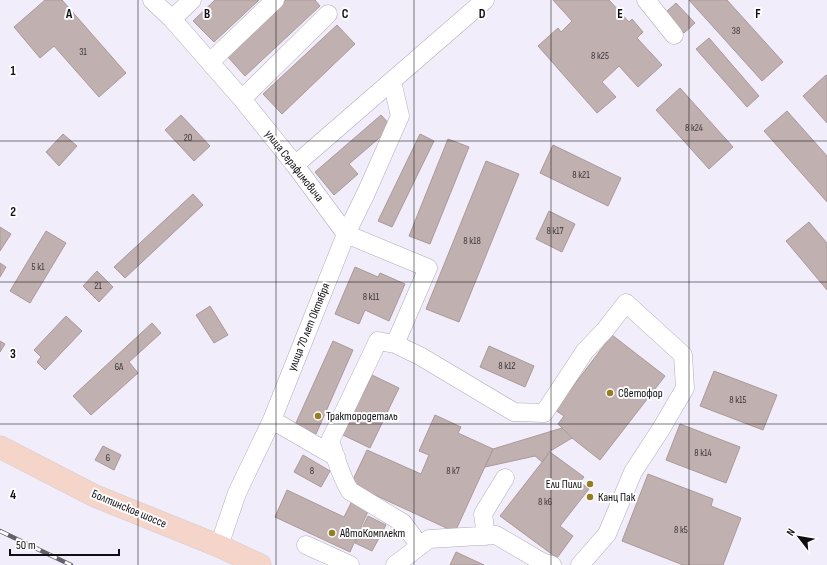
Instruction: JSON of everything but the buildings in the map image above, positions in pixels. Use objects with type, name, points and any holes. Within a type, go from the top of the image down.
[{"type":"main road","name":"Болтинское шоссе","points":[[0,447],[95,496],[219,546],[260,565]]},
{"type":"street","name":"улица Серафимовича","points":[[152,0],[172,19],[242,99],[295,165],[346,234]]},
{"type":"street","points":[[172,19],[192,0]]},
{"type":"street","points":[[210,62],[275,0]]},
{"type":"street","points":[[295,165],[485,0]]},
{"type":"street","points":[[646,0],[674,35]]},
{"type":"street","points":[[242,99],[328,14]]},
{"type":"street","name":"улица 70 лет Октября","points":[[219,546],[238,493],[272,420],[346,234],[400,116],[392,81]]},
{"type":"street","points":[[346,234],[428,268],[395,344]]},
{"type":"street","points":[[420,546],[403,523],[350,491],[346,485],[330,441],[378,341],[395,344],[420,356],[514,412],[544,412],[585,351],[605,330],[626,303],[683,355],[685,388],[661,429],[632,472],[607,534],[580,565]]},
{"type":"street","points":[[272,420],[336,457]]},
{"type":"street","points":[[486,536],[483,514],[505,478]]},
{"type":"street","points":[[394,565],[428,539],[496,535],[542,562],[552,565]]},
{"type":"street","points":[[306,545],[350,565]]},
{"type":"railway","points":[[0,531],[71,565]]},
{"type":"place","name":"Светофор","points":[[610,393]]},
{"type":"place","name":"Трактородеталь","points":[[318,416]]},
{"type":"place","name":"Ели Пили","points":[[590,484]]},
{"type":"place","name":"Канц Пак","points":[[590,497]]},
{"type":"place","name":"АвтоКомплект","points":[[332,533]]}]
